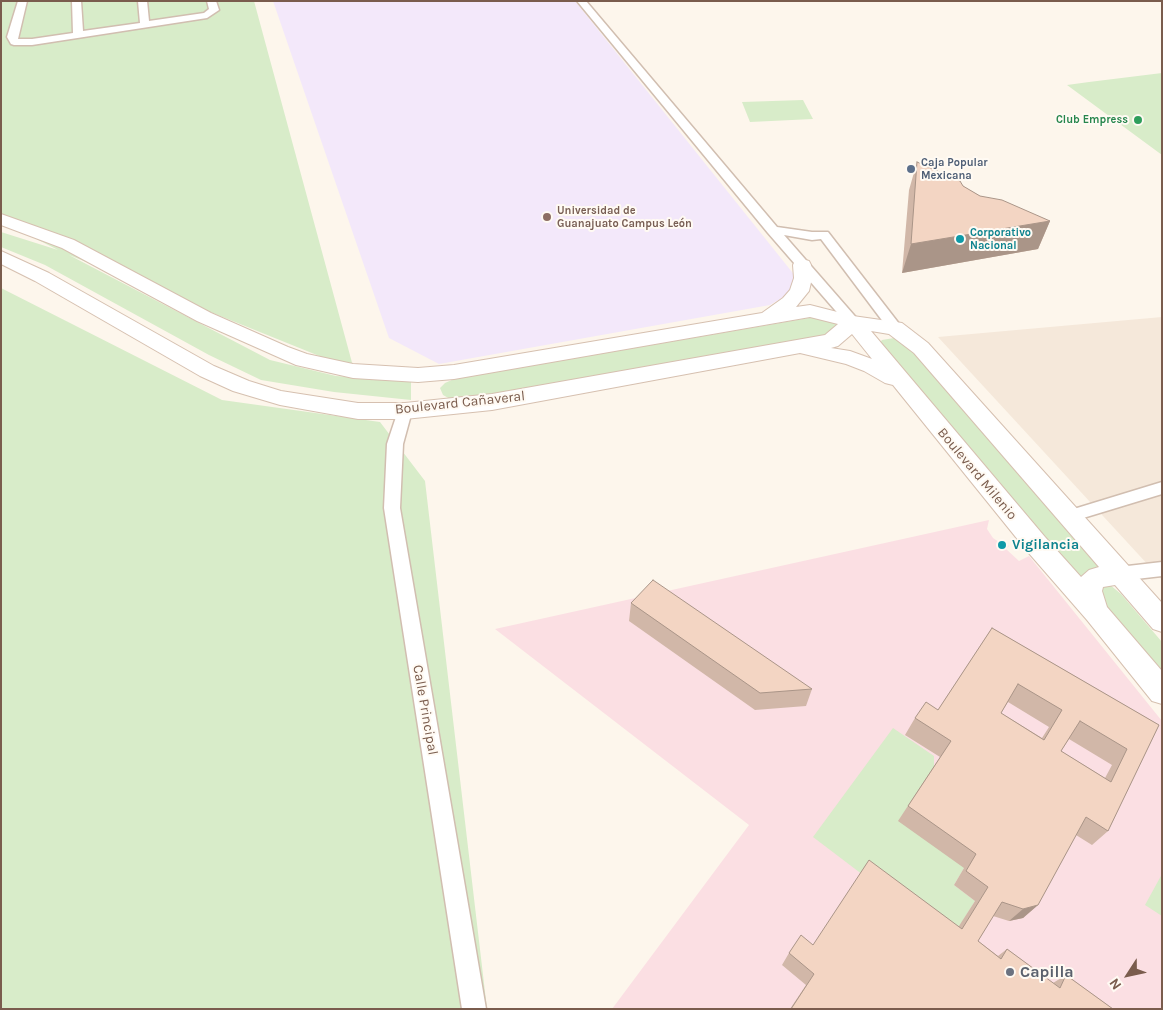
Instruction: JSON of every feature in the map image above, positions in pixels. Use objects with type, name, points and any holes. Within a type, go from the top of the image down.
[{"type":"street","points":[[22,1],[12,37],[14,42],[32,42],[207,15],[214,10],[211,1]]},
{"type":"street","points":[[76,1],[78,35]]},
{"type":"street","points":[[142,1],[145,24]]},
{"type":"street","points":[[581,1],[799,262],[853,322]]},
{"type":"street","points":[[1,219],[68,244],[204,317],[281,352],[303,360],[353,371],[400,375],[432,374],[485,367],[810,311],[853,322],[895,328]]},
{"type":"street","points":[[772,230],[812,236],[824,235],[895,328],[921,348],[1162,621]]},
{"type":"street","points":[[759,321],[777,313],[799,291],[803,278],[799,262],[812,236]]},
{"type":"street","name":"Boulevard Cañaveral","points":[[1,256],[42,277],[206,371],[241,386],[280,398],[358,411],[405,411],[492,402],[784,350],[831,341],[853,322]]},
{"type":"street","name":"Boulevard Milenio","points":[[853,322],[1036,544],[1096,612],[1162,692]]},
{"type":"street","points":[[784,350],[806,350],[850,358],[891,377],[908,390]]},
{"type":"street","points":[[426,409],[432,374]]},
{"type":"street","name":"Calle Principal","points":[[405,411],[395,444],[391,484],[392,508],[474,1009]]},
{"type":"street","points":[[1070,516],[1162,488]]},
{"type":"street","points":[[1096,612],[1089,591],[1091,582],[1098,576],[1162,569]]},
{"type":"shaded area","name":"Universidad de Guanajuato Campus León","points":[[273,1],[575,1],[796,277],[787,295],[770,305],[439,364],[389,338]]},
{"type":"shaded area","points":[[1162,317],[1162,580],[938,337]]},
{"type":"shaded area","points":[[989,520],[987,529],[993,538],[1009,546],[1006,549],[1019,561],[1029,556],[1162,721],[1162,1009],[612,1009],[749,825],[495,629]]},
{"type":"green space","points":[[1,1],[254,1],[354,370],[69,255],[270,360],[336,376],[411,381],[411,400],[334,392],[261,380],[209,355],[45,265],[1,247],[1,232],[58,250],[1,221]]},
{"type":"green space","name":"Club Empress","points":[[1162,73],[1162,155],[1067,85],[1089,82]]},
{"type":"green space","points":[[803,100],[813,119],[750,122],[742,102]]},
{"type":"green space","points":[[1,288],[222,400],[380,422],[425,481],[487,1009],[1,1009]]},
{"type":"green space","points":[[820,316],[833,319],[840,326],[831,335],[461,401],[452,400],[443,395],[440,388],[445,383],[454,379]]},
{"type":"green space","points":[[894,338],[904,341],[1112,575],[1083,587],[878,345],[882,340]]},
{"type":"green space","points":[[1109,584],[1121,594],[1162,642],[1162,670],[1092,590]]},
{"type":"green space","points":[[893,728],[934,756],[934,766],[964,868],[954,885],[975,901],[950,941],[813,837]]},
{"type":"green space","points":[[1162,874],[1162,916],[1145,905]]},
{"type":"building","points":[[917,162],[960,181],[963,186],[980,196],[1002,200],[1050,221],[911,244]]},
{"type":"building","points":[[653,580],[812,689],[760,693],[631,603]]},
{"type":"building","points":[[992,628],[1159,725],[1108,831],[1086,817],[1038,905],[1023,909],[1002,902],[978,941],[1001,959],[1007,949],[1060,988],[1066,975],[1113,1009],[791,1009],[814,974],[789,953],[801,935],[813,945],[869,860],[962,929],[988,887],[966,871],[976,854],[908,806],[951,741],[915,718],[926,702],[938,710]],"holes":[[[1018,684],[1062,710],[1044,740],[1001,713]],[[1080,721],[1127,749],[1111,782],[1061,751]]]},
{"type":"place","name":"Club Empress","points":[[1138,120]]},
{"type":"place","name":"Caja Popular Mexicana","points":[[911,169]]},
{"type":"place","name":"Universidad de Guanajuato Campus León","points":[[547,217]]},
{"type":"place","name":"Corporativo Nacional","points":[[960,239]]},
{"type":"place","name":"Vigilancia","points":[[1002,545]]},
{"type":"place","name":"Capilla","points":[[1010,972]]}]
